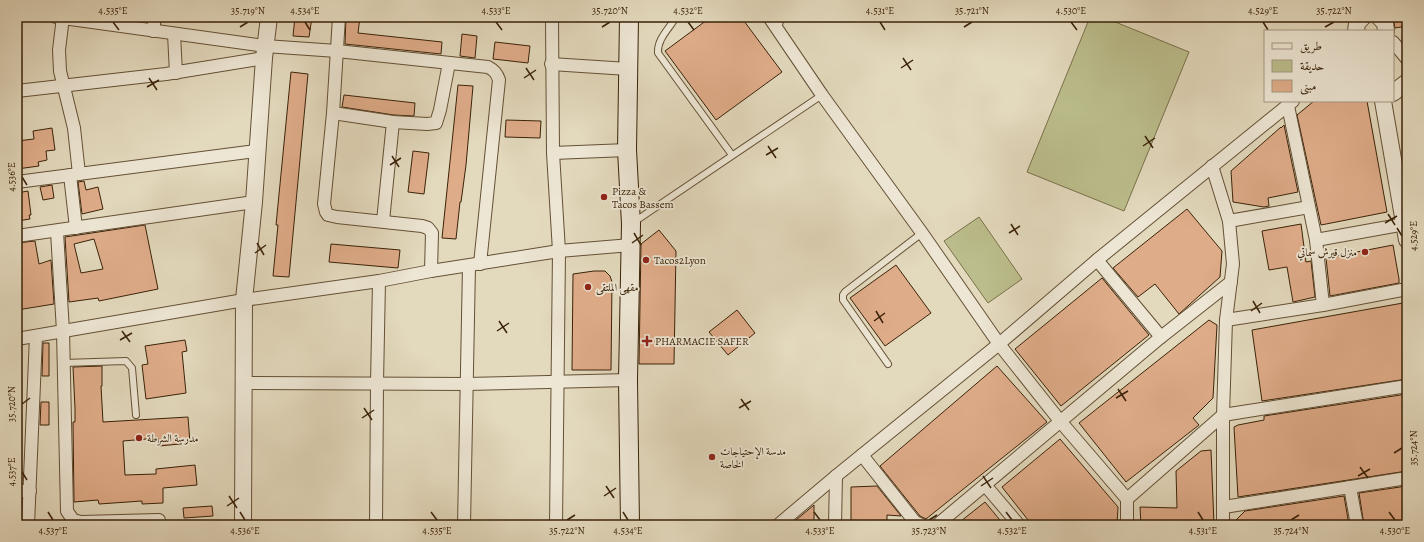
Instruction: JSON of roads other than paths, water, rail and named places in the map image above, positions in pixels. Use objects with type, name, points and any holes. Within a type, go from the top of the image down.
[{"type":"main road","points":[[629,17],[627,150],[631,224],[628,380],[630,525]]},
{"type":"street","points":[[76,228],[74,128],[60,71],[59,50],[61,17],[174,34],[265,52],[337,51],[488,67],[497,73],[499,80],[474,265],[467,384],[464,525]]},
{"type":"street","points":[[153,31],[155,17]]},
{"type":"street","points":[[243,525],[244,300],[254,202],[256,151],[269,17]]},
{"type":"street","points":[[339,17],[333,113],[324,204],[326,212],[328,215],[336,218],[383,221],[428,228],[432,233],[431,271]]},
{"type":"street","points":[[552,17],[551,64],[553,153],[559,251],[556,525]]},
{"type":"street","points":[[769,17],[822,95],[922,233],[999,344],[1060,421],[1127,499],[1127,525]]},
{"type":"street","points":[[1356,30],[1357,23],[1363,17]]},
{"type":"street","points":[[1379,17],[1385,23],[1386,30]]},
{"type":"street","points":[[174,34],[176,73]]},
{"type":"street","points":[[1394,43],[1407,59]]},
{"type":"street","points":[[17,91],[176,73],[265,52]]},
{"type":"street","points":[[333,113],[394,122],[427,124],[436,123],[440,110],[448,63]]},
{"type":"street","points":[[551,64],[628,69]]},
{"type":"street","points":[[1394,93],[1407,82]]},
{"type":"street","points":[[1316,240],[1406,232],[1386,102]]},
{"type":"street","points":[[778,525],[999,344],[1097,260],[1291,104],[1316,240],[1323,305]]},
{"type":"street","points":[[383,221],[394,122]]},
{"type":"street","points":[[553,153],[627,150]]},
{"type":"street","points":[[17,182],[256,151]]},
{"type":"street","points":[[1212,166],[1228,221],[1233,264],[1226,320],[1223,415],[1224,525]]},
{"type":"street","points":[[17,236],[56,232],[254,202]]},
{"type":"street","points":[[1228,221],[1309,207]]},
{"type":"street","points":[[56,232],[63,331],[67,511],[73,520],[81,522],[159,520]]},
{"type":"street","points":[[17,339],[244,300],[380,281],[431,271],[559,251],[631,245]]},
{"type":"street","points":[[1097,260],[1161,337]]},
{"type":"street","points":[[376,525],[377,383],[380,281]]},
{"type":"street","points":[[937,525],[1161,337],[1231,282]]},
{"type":"street","points":[[1226,320],[1407,290]]},
{"type":"street","points":[[28,525],[36,336]]},
{"type":"street","points":[[244,383],[467,384],[628,380]]},
{"type":"street","points":[[1127,499],[1223,415],[1407,386]]},
{"type":"street","points":[[862,455],[915,522],[922,525]]},
{"type":"street","points":[[835,525],[836,476]]},
{"type":"street","points":[[1224,507],[1407,478]]},
{"type":"street","points":[[986,485],[1019,525]]},
{"type":"street","points":[[1350,487],[1357,525]]},
{"type":"street","points":[[17,491],[30,491]]},
{"type":"lane","points":[[676,17],[661,38],[658,46],[658,53],[732,156]]},
{"type":"lane","points":[[778,31],[781,17]]},
{"type":"lane","points":[[631,224],[822,95]]},
{"type":"lane","points":[[888,364],[843,300],[842,295],[922,233]]},
{"type":"lane","points":[[64,362],[126,361],[132,368],[136,415]]},
{"type":"place","name":"Pizza & Tacos Bassem","points":[[604,197]]},
{"type":"place","name":"منزل قيرش سماتي","points":[[1365,252]]},
{"type":"place","name":"Tacos2Lyon","points":[[646,260]]},
{"type":"place","name":"مقهى الملتقى","points":[[588,287]]},
{"type":"place","name":"PHARMACIE SAFER","points":[[647,341]]},
{"type":"place","name":"مدرسة الشرطة","points":[[139,438]]},
{"type":"place","name":"مدسة الإحتياجات الخاصة","points":[[712,457]]}]
